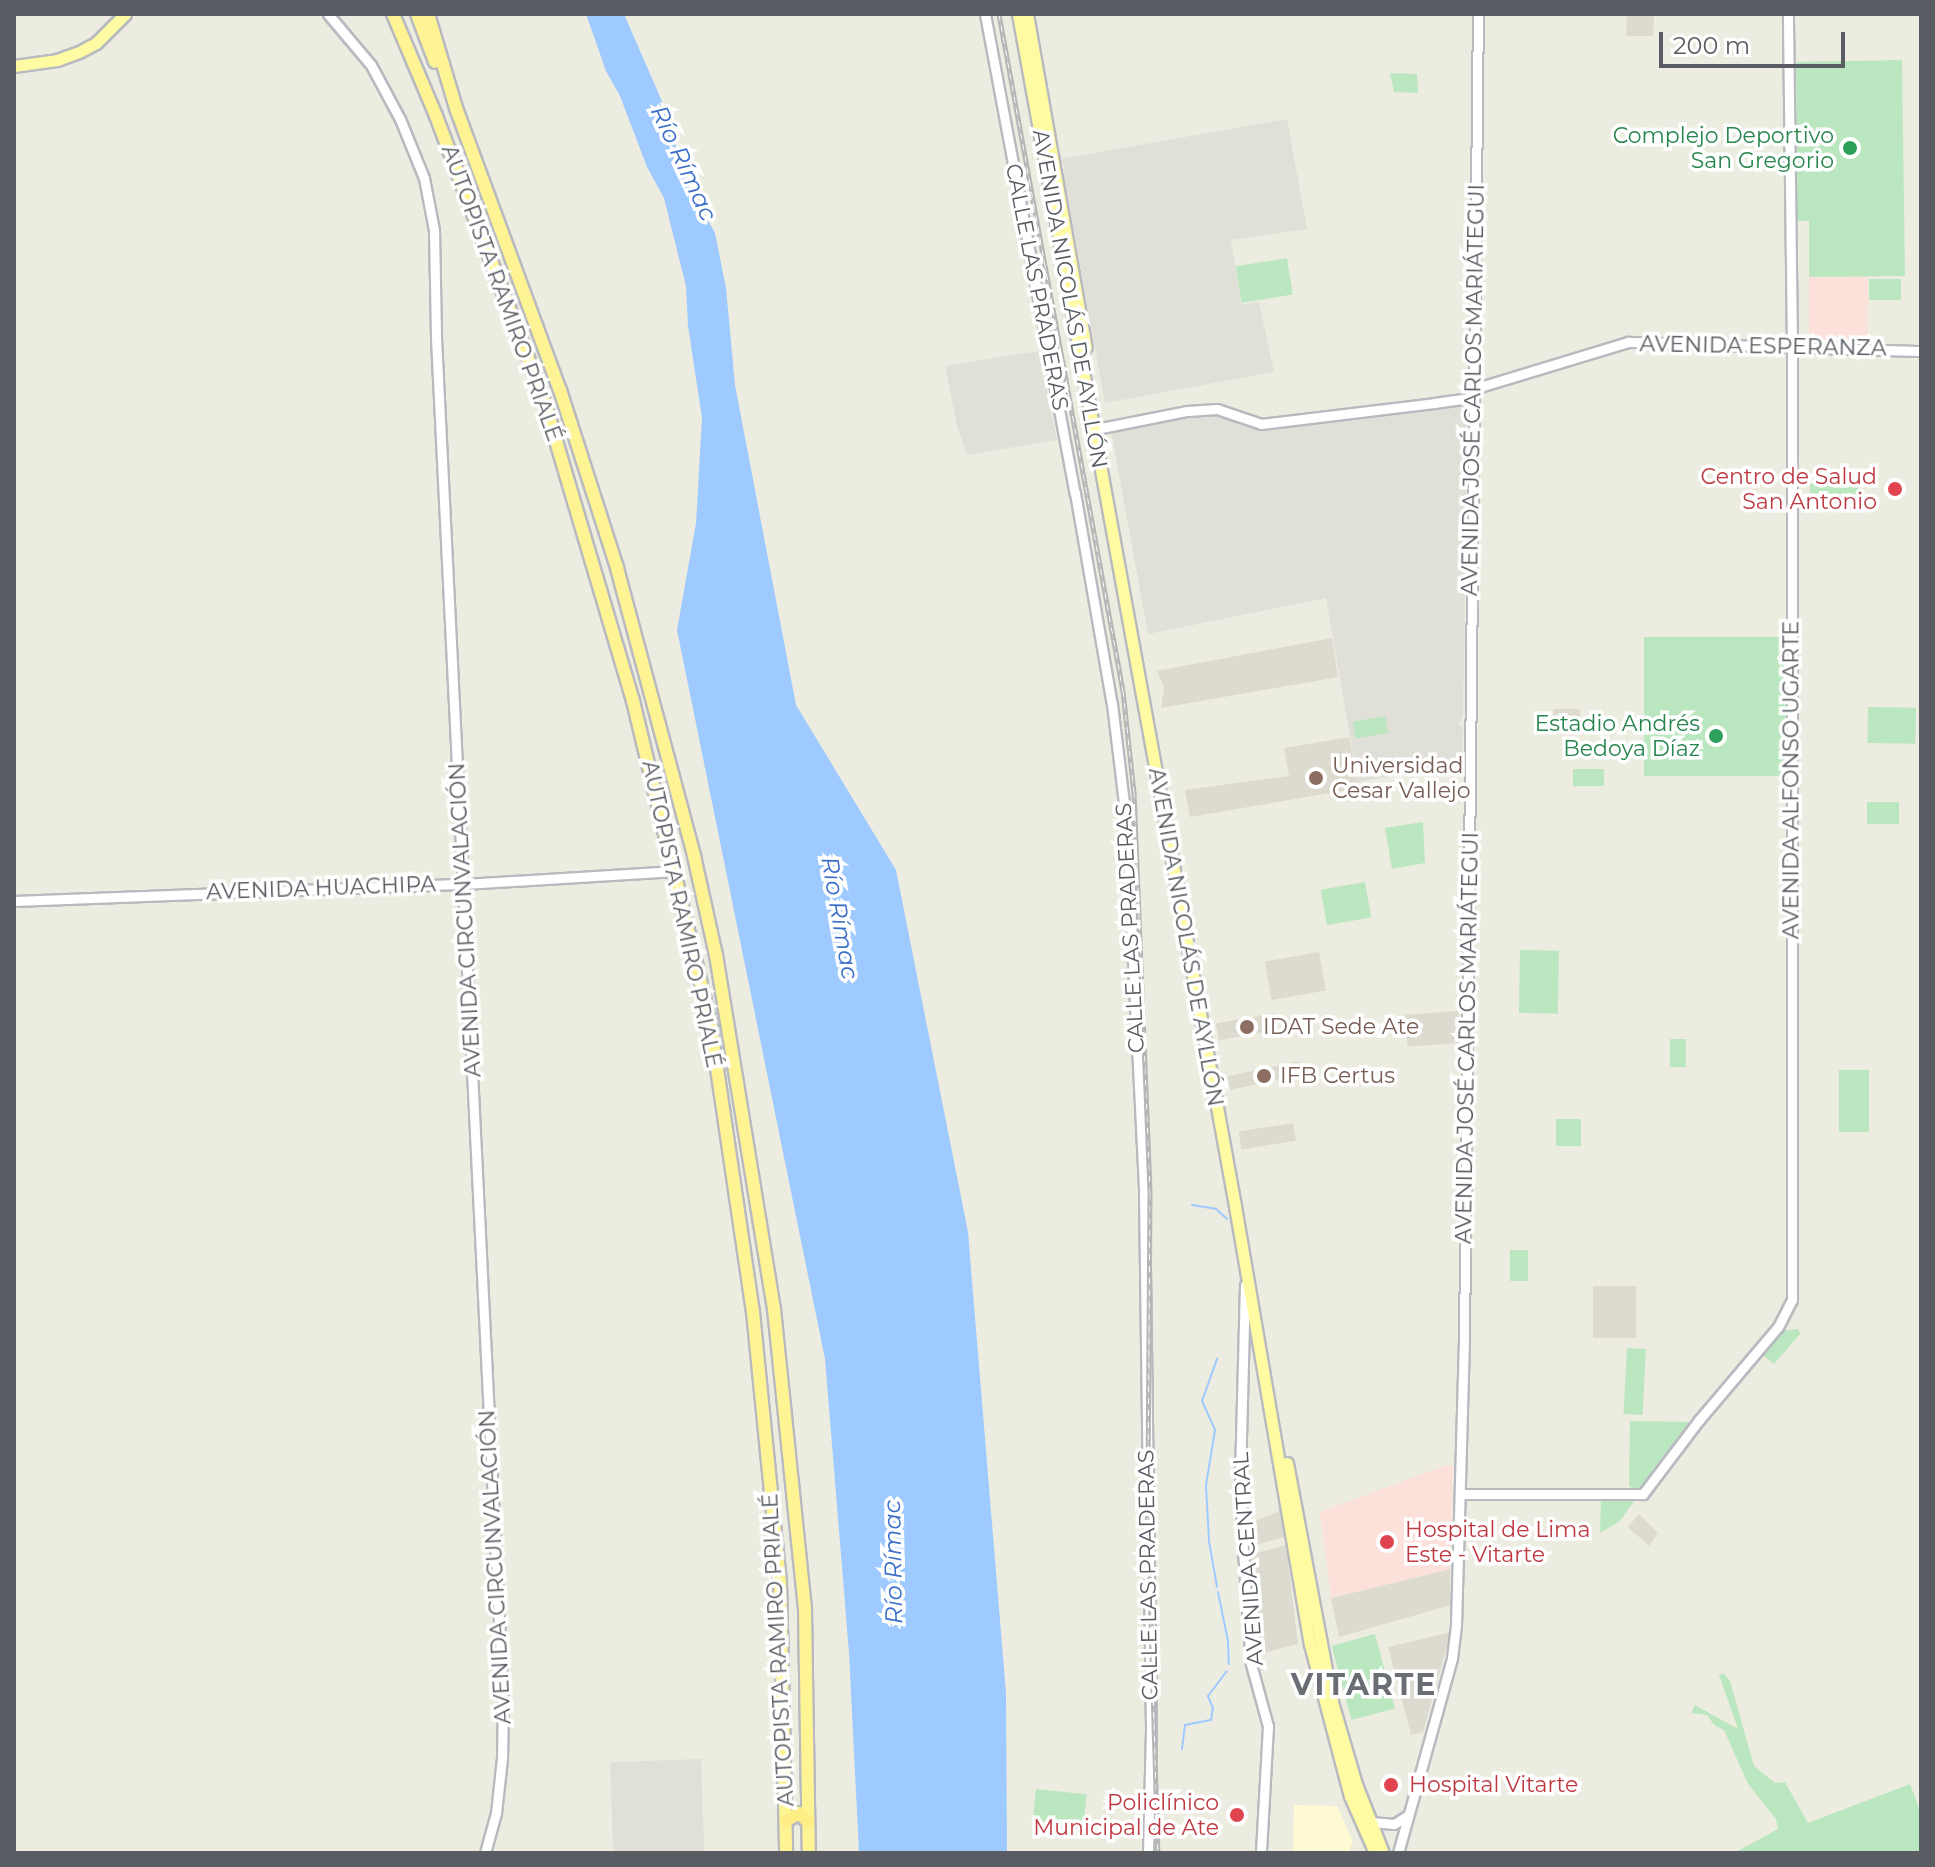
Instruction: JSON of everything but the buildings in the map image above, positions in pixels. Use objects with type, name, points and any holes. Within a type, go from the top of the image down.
[{"type":"highway","points":[[417,14],[456,108]]},
{"type":"highway","name":"AUTOPISTA RAMIRO PRIALÉ","points":[[428,14],[456,108],[546,349],[613,554],[674,776],[716,955],[774,1309],[805,1610],[809,1853]]},
{"type":"highway","name":"AUTOPISTA RAMIRO PRIALÉ","points":[[395,16],[543,397],[598,574],[676,871],[710,1021],[753,1312],[780,1582],[786,1853]]},
{"type":"highway","points":[[676,871],[685,872],[691,879],[703,926],[716,955]]},
{"type":"highway","points":[[786,1821],[799,1813],[808,1822]]},
{"type":"main road","points":[[14,63],[79,47],[96,36],[116,14]]},
{"type":"main road","points":[[14,63],[57,60],[79,52],[96,43],[125,14]]},
{"type":"main road","name":"AVENIDA NICOLÁS DE AYLLÓN","points":[[1018,14],[1097,427],[1320,1645],[1337,1722],[1383,1853]]},
{"type":"main road","name":"AVENIDA NICOLÁS DE AYLLÓN","points":[[1027,14],[1097,427]]},
{"type":"main road","name":"AVENIDA NICOLÁS DE AYLLÓN","points":[[1113,514],[1310,1644],[1350,1796],[1375,1853]]},
{"type":"street","name":"AVENIDA CIRCUNVALACIÓN","points":[[328,14],[366,58],[385,89],[417,157],[431,205],[503,1717],[496,1813],[485,1853]]},
{"type":"street","name":"CALLE LAS PRADERAS","points":[[985,14],[1112,704],[1126,820],[1144,1193],[1151,1730],[1148,1853]]},
{"type":"street","name":"AVENIDA JOSÉ CARLOS MARIÁTEGUI","points":[[1398,1853],[1452,1658],[1461,1494],[1478,14]]},
{"type":"street","name":"AVENIDA ALFONSO UGARTE","points":[[1461,1494],[1643,1494],[1699,1420],[1778,1327],[1792,1300],[1792,348],[1788,14]]},
{"type":"street","name":"AVENIDA ESPERANZA","points":[[1097,427],[1187,411],[1217,409],[1261,424],[1468,398],[1474,392],[1516,375],[1628,342],[1921,351]]},
{"type":"street","name":"AVENIDA HUACHIPA","points":[[14,901],[464,884],[676,871]]},
{"type":"street","name":"AVENIDA CENTRAL","points":[[1245,1262],[1240,1470],[1251,1664],[1268,1726],[1261,1853]]},
{"type":"street","points":[[1371,1822],[1394,1824],[1407,1816]]},
{"type":"shaded area","points":[[1627,14],[1654,14],[1653,36],[1626,36]]},
{"type":"shaded area","points":[[1287,119],[1307,229],[1231,240],[1241,304],[1259,302],[1274,372],[1105,403],[1063,171],[1065,168],[1060,159]]},
{"type":"shaded area","points":[[1809,277],[1868,277],[1868,342],[1809,342]]},
{"type":"shaded area","points":[[1039,351],[1057,440],[967,455],[957,426],[945,366]]},
{"type":"shaded area","points":[[1468,402],[1463,715],[1459,725],[1463,727],[1462,763],[1358,782],[1326,598],[1148,634],[1111,430],[1214,414],[1261,429],[1328,419],[1333,422],[1334,418],[1412,413]]},
{"type":"shaded area","points":[[1332,638],[1338,677],[1161,708],[1164,687],[1157,671]]},
{"type":"shaded area","points":[[1553,709],[1580,709],[1580,732],[1553,732]]},
{"type":"shaded area","name":"Universidad Cesar Vallejo","points":[[1349,737],[1359,788],[1190,817],[1185,790],[1289,776],[1284,748]]},
{"type":"shaded area","points":[[1319,952],[1326,990],[1272,1000],[1265,962]]},
{"type":"shaded area","points":[[1458,1011],[1460,1043],[1407,1047],[1405,1015]]},
{"type":"shaded area","name":"IDAT Sede Ate","points":[[1275,1013],[1278,1030],[1219,1040],[1216,1023]]},
{"type":"shaded area","name":"IFB Certus","points":[[1299,1061],[1302,1075],[1229,1090],[1226,1077]]},
{"type":"shaded area","points":[[1293,1123],[1296,1141],[1241,1149],[1239,1132]]},
{"type":"shaded area","points":[[1593,1286],[1636,1286],[1636,1338],[1593,1338]]},
{"type":"shaded area","name":"Hospital de Lima Este - Vitarte","points":[[1447,1465],[1453,1466],[1450,1569],[1331,1598],[1320,1512]]},
{"type":"shaded area","points":[[1282,1510],[1286,1537],[1247,1547],[1246,1525]]},
{"type":"shaded area","points":[[1639,1514],[1658,1533],[1649,1546],[1628,1527]]},
{"type":"shaded area","points":[[1286,1545],[1298,1644],[1256,1655],[1249,1555]]},
{"type":"shaded area","points":[[1450,1569],[1451,1605],[1339,1637],[1331,1598]]},
{"type":"shaded area","points":[[1451,1632],[1423,1732],[1411,1735],[1388,1647]]},
{"type":"shaded area","points":[[701,1759],[704,1853],[613,1853],[610,1762]]},
{"type":"shaded area","points":[[1294,1805],[1337,1806],[1353,1842],[1349,1850],[1357,1853],[1293,1853]]},
{"type":"green space","name":"Complejo Deportivo San Gregorio","points":[[1902,60],[1905,276],[1809,277],[1809,221],[1797,221],[1796,62]]},
{"type":"green space","points":[[1390,73],[1417,74],[1418,93],[1394,92]]},
{"type":"green space","points":[[1287,258],[1293,295],[1241,303],[1236,266]]},
{"type":"green space","points":[[1869,279],[1901,279],[1901,300],[1869,300]]},
{"type":"green space","points":[[1810,482],[1860,482],[1860,496],[1810,496]]},
{"type":"green space","name":"Estadio Andrés Bedoya Díaz","points":[[1644,637],[1787,637],[1787,776],[1644,776]]},
{"type":"green space","points":[[1868,707],[1916,708],[1915,744],[1867,743]]},
{"type":"green space","points":[[1385,716],[1388,733],[1355,738],[1353,722]]},
{"type":"green space","points":[[1573,769],[1604,769],[1604,786],[1573,786]]},
{"type":"green space","points":[[1867,802],[1899,802],[1899,824],[1867,824]]},
{"type":"green space","points":[[1423,822],[1425,863],[1392,869],[1385,828]]},
{"type":"green space","points":[[1365,882],[1371,917],[1327,925],[1321,890]]},
{"type":"green space","points":[[1520,950],[1559,951],[1558,1014],[1519,1013]]},
{"type":"green space","points":[[1670,1039],[1686,1039],[1686,1067],[1670,1067]]},
{"type":"green space","points":[[1839,1070],[1869,1070],[1869,1132],[1839,1132]]},
{"type":"green space","points":[[1556,1119],[1581,1119],[1581,1146],[1556,1146]]},
{"type":"green space","points":[[1510,1250],[1528,1250],[1528,1281],[1510,1281]]},
{"type":"green space","points":[[1797,1329],[1801,1333],[1774,1364],[1759,1352],[1777,1331]]},
{"type":"green space","points":[[1627,1348],[1646,1349],[1643,1415],[1624,1414]]},
{"type":"green space","points":[[1630,1421],[1693,1422],[1645,1484],[1635,1490],[1629,1486]]},
{"type":"green space","points":[[1601,1497],[1635,1500],[1620,1521],[1600,1533]]},
{"type":"green space","points":[[1375,1634],[1395,1708],[1351,1720],[1332,1646]]},
{"type":"green space","points":[[1723,1673],[1730,1681],[1754,1766],[1775,1783],[1785,1782],[1808,1823],[1910,1784],[1921,1813],[1921,1853],[1734,1853],[1778,1829],[1776,1819],[1748,1784],[1724,1730],[1714,1725],[1707,1715],[1691,1713],[1695,1705],[1738,1729],[1719,1675]]},
{"type":"green space","points":[[1036,1789],[1087,1794],[1082,1836],[1032,1831]]},
{"type":"water","name":"Río Rímac","points":[[586,14],[624,14],[661,99],[688,184],[715,233],[726,288],[735,385],[796,705],[896,870],[968,1232],[1006,1693],[1007,1853],[859,1853],[849,1653],[825,1359],[677,630],[696,523],[702,418],[688,326],[686,286],[664,198],[647,167],[620,96],[606,71]]},
{"type":"waterway","points":[[1192,1205],[1216,1209],[1227,1219]]},
{"type":"waterway","points":[[1217,1359],[1202,1401],[1215,1430],[1206,1485],[1209,1541],[1217,1587]]},
{"type":"waterway","points":[[1218,1592],[1228,1641],[1229,1664]]},
{"type":"waterway","points":[[1182,1749],[1185,1725],[1211,1720],[1213,1708],[1208,1696],[1227,1671]]},
{"type":"railway","points":[[999,14],[1123,691],[1134,792],[1150,1194],[1148,1520],[1158,1853]]},
{"type":"place","name":"Complejo Deportivo San Gregorio","points":[[1850,148]]},
{"type":"place","name":"Centro de Salud San Antonio","points":[[1895,489]]},
{"type":"place","name":"Estadio Andrés Bedoya Díaz","points":[[1716,736]]},
{"type":"place","name":"Universidad Cesar Vallejo","points":[[1316,778]]},
{"type":"place","name":"IDAT Sede Ate","points":[[1247,1027]]},
{"type":"place","name":"IFB Certus","points":[[1264,1076]]},
{"type":"place","name":"Hospital de Lima Este - Vitarte","points":[[1387,1542]]},
{"type":"place","name":"Hospital Vitarte","points":[[1391,1785]]},
{"type":"place","name":"Policlínico Municipal de Ate","points":[[1237,1815]]},
{"type":"district","name":"VITARTE","points":[[1364,1685]]}]
